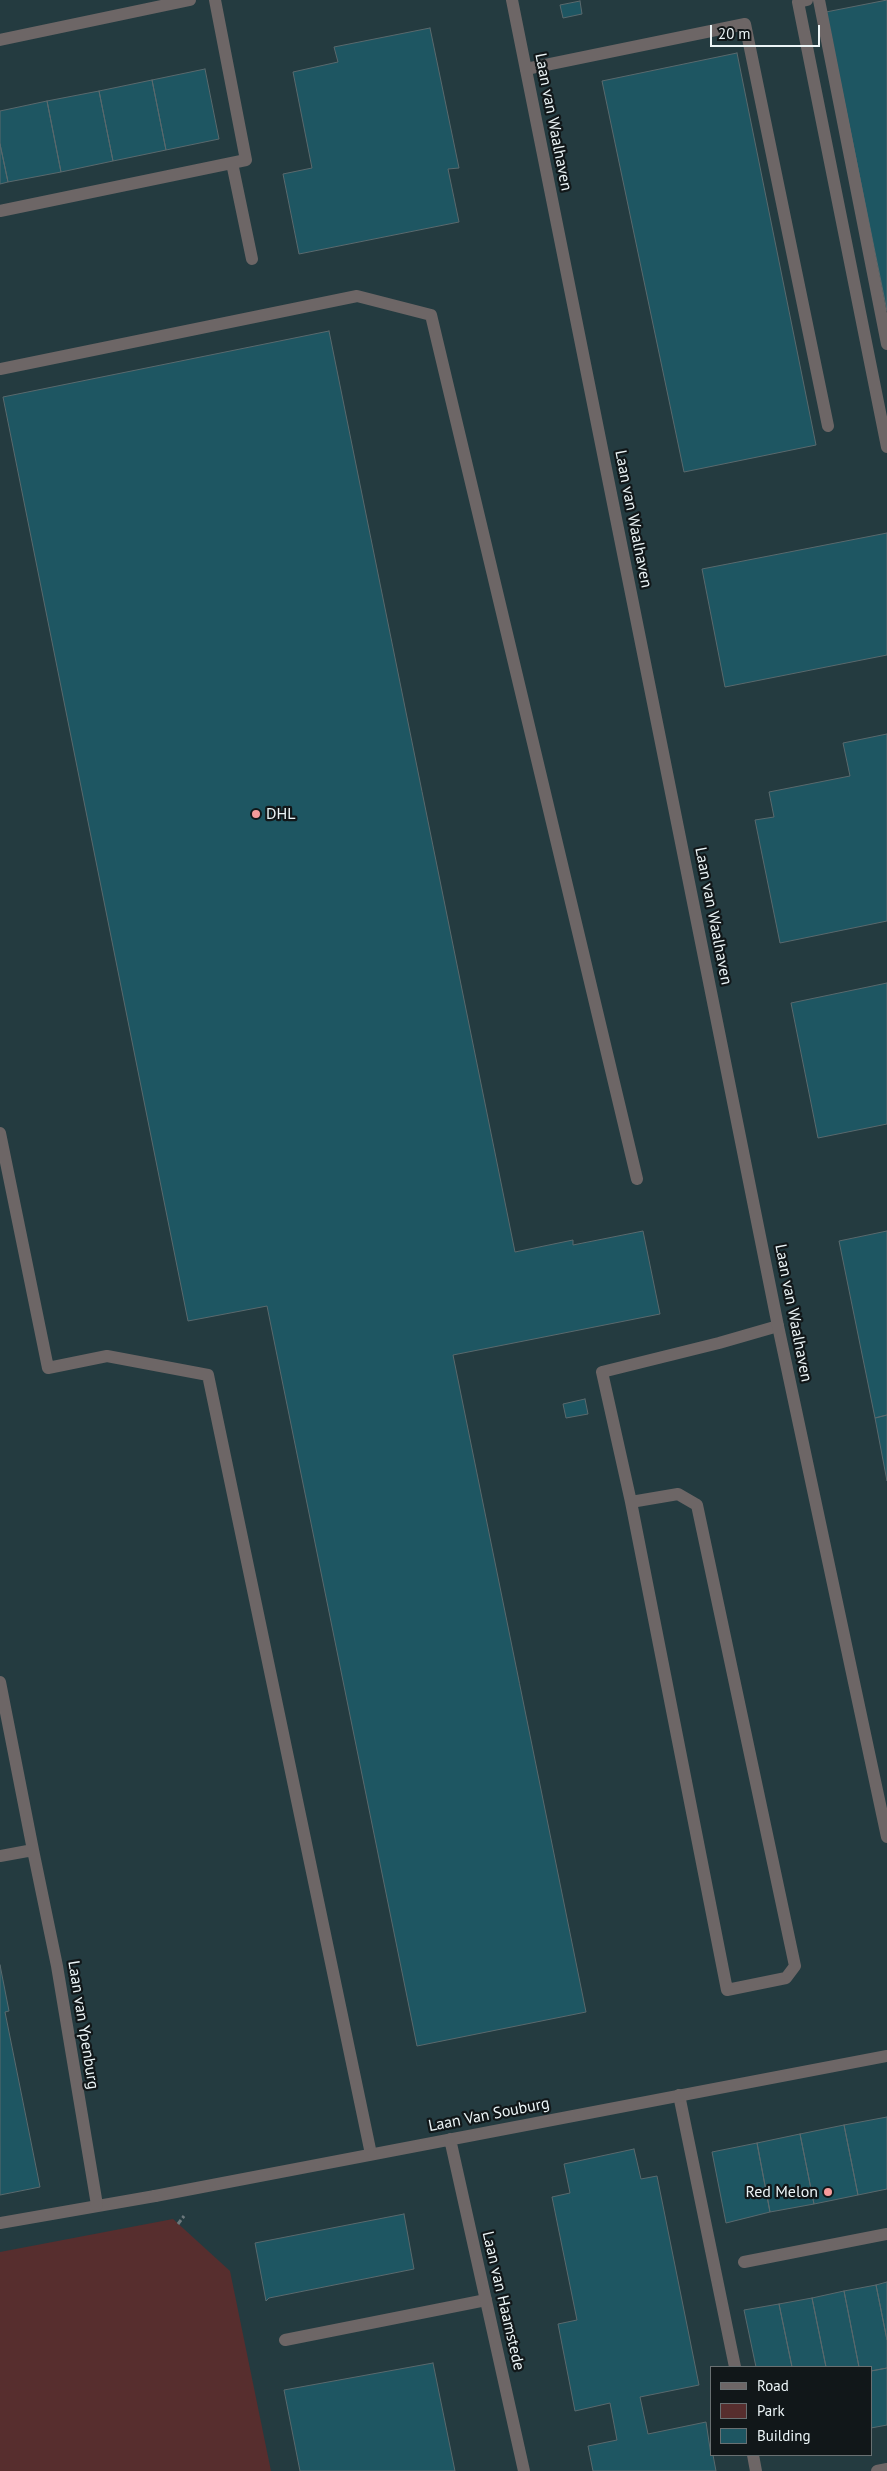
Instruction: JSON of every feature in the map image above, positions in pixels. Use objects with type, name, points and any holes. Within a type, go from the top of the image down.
[{"type":"street","points":[[0,40],[190,0]]},
{"type":"street","points":[[0,211],[246,160],[215,0]]},
{"type":"street","name":"Laan van Waalhaven","points":[[512,0],[778,1326],[887,1837]]},
{"type":"street","points":[[807,0],[798,2],[887,447]]},
{"type":"street","points":[[819,0],[887,344]]},
{"type":"street","points":[[526,69],[745,24],[828,426]]},
{"type":"street","points":[[232,163],[252,259]]},
{"type":"street","points":[[0,369],[357,296],[431,315],[637,1179]]},
{"type":"street","points":[[0,1134],[48,1368],[107,1356],[208,1375],[371,2154]]},
{"type":"street","points":[[631,1502],[678,1494],[697,1505],[795,1966],[786,1978],[727,1990],[631,1502],[602,1372],[719,1343],[778,1326]]},
{"type":"street","name":"Laan van Ypenburg","points":[[0,1682],[57,1966],[97,2206]]},
{"type":"street","points":[[0,1856],[34,1850]]},
{"type":"street","name":"Laan Van Souburg","points":[[0,2223],[155,2196],[887,2056]]},
{"type":"street","points":[[678,2095],[735,2366]]},
{"type":"street","name":"Laan van Haamstede","points":[[450,2139],[524,2471]]},
{"type":"street","points":[[744,2262],[887,2234]]},
{"type":"street","points":[[286,2340],[486,2300]]},
{"type":"street","points":[[753,2456],[756,2471]]},
{"type":"street","points":[[876,2471],[887,2469]]},
{"type":"shaded area","points":[[0,0],[887,0],[887,2471],[0,2471]]},
{"type":"green space","points":[[173,2219],[230,2271],[271,2471],[0,2471],[0,2252]]},
{"type":"building","points":[[887,0],[887,311],[826,12]]},
{"type":"building","points":[[580,1],[582,14],[563,18],[560,5]]},
{"type":"building","points":[[430,28],[459,168],[448,169],[459,222],[299,254],[283,174],[312,168],[293,72],[338,62],[334,47]]},
{"type":"building","points":[[737,53],[816,445],[684,472],[602,81]]},
{"type":"building","points":[[205,69],[219,139],[166,150],[152,80]]},
{"type":"building","points":[[152,80],[166,150],[113,161],[99,91]]},
{"type":"building","points":[[99,91],[113,161],[61,172],[47,101]]},
{"type":"building","points":[[47,101],[61,172],[8,182],[0,144],[0,111]]},
{"type":"building","points":[[0,144],[8,182],[0,184]]},
{"type":"building","name":"DHL","points":[[329,331],[515,1252],[573,1240],[573,1245],[643,1231],[660,1314],[453,1355],[586,2012],[417,2046],[267,1306],[188,1321],[3,397]]},
{"type":"building","points":[[887,533],[887,655],[725,687],[702,569]]},
{"type":"building","points":[[887,734],[887,921],[780,943],[755,820],[774,817],[769,792],[850,776],[843,743]]},
{"type":"building","points":[[887,983],[887,1124],[818,1138],[791,1003]]},
{"type":"building","points":[[887,1231],[887,1415],[875,1418],[839,1241]]},
{"type":"building","points":[[585,1399],[588,1414],[566,1418],[563,1404]]},
{"type":"building","points":[[887,1415],[887,1481],[875,1418]]},
{"type":"building","points":[[0,1965],[9,2011],[5,2012],[40,2187],[0,2195]]},
{"type":"building","points":[[887,2117],[887,2189],[858,2195],[844,2125]]},
{"type":"building","points":[[844,2125],[858,2195],[814,2204],[800,2134]]},
{"type":"building","points":[[800,2134],[814,2204],[770,2212],[757,2143]]},
{"type":"building","points":[[757,2143],[770,2212],[726,2223],[712,2152]]},
{"type":"building","points":[[634,2149],[641,2179],[657,2176],[699,2385],[640,2397],[648,2434],[706,2422],[710,2456],[713,2456],[716,2471],[593,2471],[588,2446],[617,2440],[610,2403],[575,2411],[558,2324],[577,2320],[552,2197],[570,2193],[564,2164]]},
{"type":"building","points":[[404,2214],[414,2269],[269,2298],[266,2301],[255,2243]]},
{"type":"building","points":[[887,2282],[887,2340],[876,2285]]},
{"type":"building","points":[[876,2285],[887,2340],[887,2368],[872,2371],[872,2366],[859,2366],[844,2291]]},
{"type":"building","points":[[844,2291],[859,2366],[826,2366],[812,2298]]},
{"type":"building","points":[[812,2298],[826,2366],[792,2366],[779,2304]]},
{"type":"building","points":[[779,2304],[792,2366],[756,2366],[744,2310]]},
{"type":"building","points":[[433,2363],[455,2471],[300,2471],[284,2390]]},
{"type":"building","points":[[887,2368],[887,2425],[872,2428],[872,2371]]},
{"type":"place","name":"DHL","points":[[256,814]]},
{"type":"place","name":"Red Melon","points":[[828,2192]]}]
